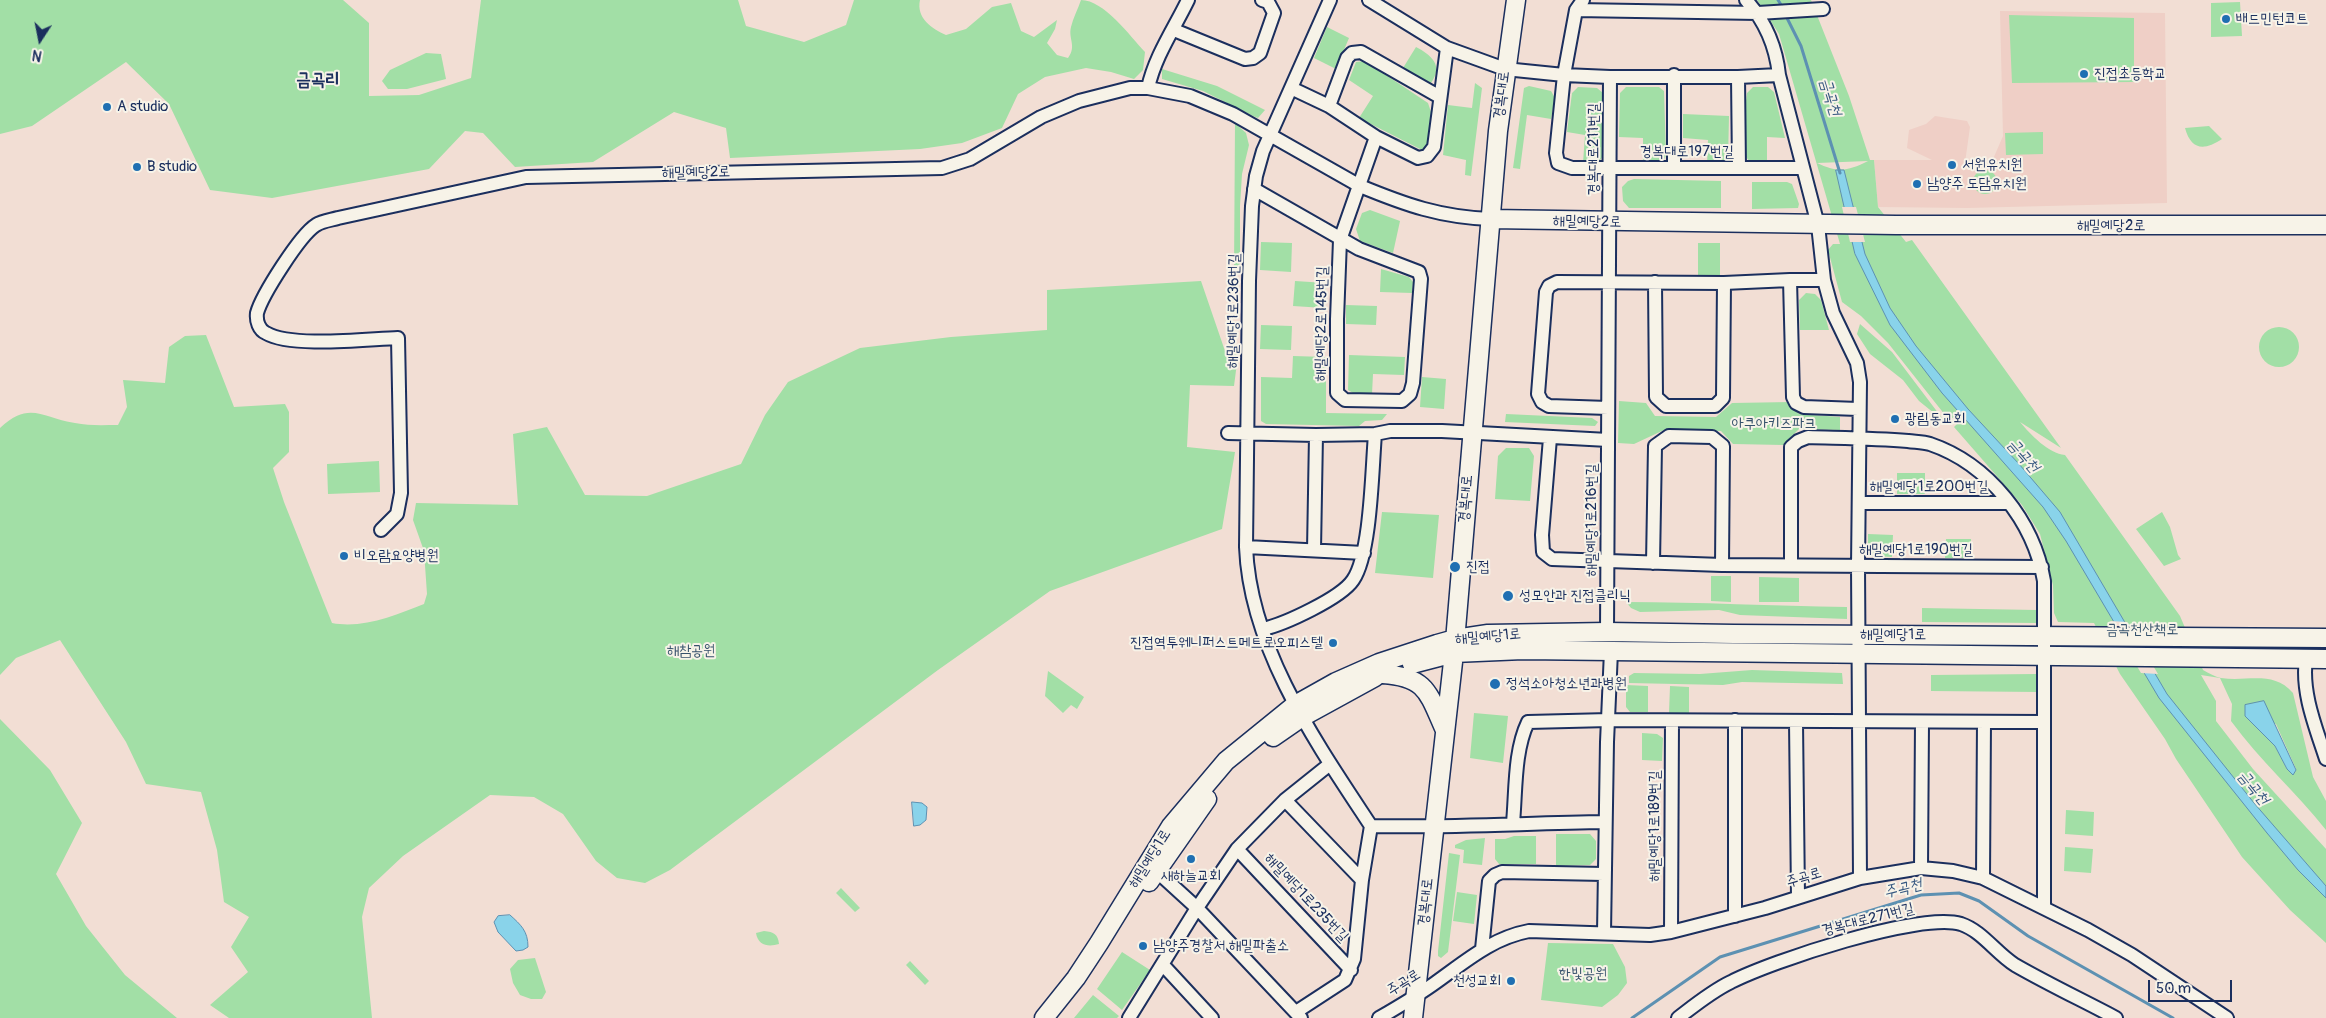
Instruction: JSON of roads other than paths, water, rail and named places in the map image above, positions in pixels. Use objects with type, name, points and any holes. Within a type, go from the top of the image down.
[{"type":"street","points":[[1148,88],[1161,51],[1174,30],[1188,0]]},
{"type":"street","points":[[1174,30],[1245,59],[1253,58],[1260,53],[1274,13],[1268,2],[1262,0]]},
{"type":"street","points":[[1270,134],[1330,0]]},
{"type":"street","points":[[1369,0],[1447,48],[1505,69],[1564,75],[1610,77],[1674,75],[1738,77],[1779,74]]},
{"type":"street","name":"경복대로","points":[[1413,1018],[1454,646],[1490,219],[1505,69],[1516,0]]},
{"type":"street","points":[[1746,0],[1758,13],[1766,27],[1778,61],[1779,74],[1818,225]]},
{"type":"street","name":"경복대로211번길","points":[[1572,168],[1558,163],[1556,153],[1564,75],[1579,5],[1758,13],[1823,9]]},
{"type":"street","points":[[1291,88],[1330,106],[1376,137],[1418,158],[1427,156],[1434,147],[1447,48]]},
{"type":"street","points":[[1330,106],[1347,58],[1352,53],[1362,52],[1440,97]]},
{"type":"street","points":[[1674,75],[1674,168]]},
{"type":"street","name":"경복대로211번길","points":[[1610,77],[1610,222]]},
{"type":"street","points":[[1738,77],[1739,168]]},
{"type":"street","name":"해밀예당2로","points":[[381,530],[397,514],[401,494],[398,338],[302,340],[276,338],[263,332],[257,323],[258,314],[267,293],[300,240],[316,225],[338,218],[526,177],[942,168],[970,159],[1041,117],[1079,101],[1130,88],[1148,88],[1190,96],[1233,114],[1360,186],[1439,215],[1459,218],[1818,225],[2326,225]]},
{"type":"street","name":"해밀예당1로236번길","points":[[1270,134],[1260,159],[1254,189],[1250,281],[1246,547],[1251,590],[1263,629],[1272,655],[1299,711]]},
{"type":"street","points":[[1360,186],[1376,137]]},
{"type":"street","name":"경복대로197번길","points":[[1572,168],[1803,168]]},
{"type":"street","name":"해밀예당2로145번길","points":[[1340,240],[1358,249],[1419,272],[1421,279],[1413,383],[1410,394],[1402,401],[1346,400],[1337,393],[1340,240],[1360,186]]},
{"type":"street","points":[[1254,189],[1340,240]]},
{"type":"street","name":"해밀예당1로216번길","points":[[1607,632],[1610,222]]},
{"type":"street","name":"해밀예당1로200번길","points":[[1818,225],[1824,280],[1833,313],[1857,363],[1860,382],[1858,410],[1860,503],[1858,634]]},
{"type":"street","points":[[1790,280],[1794,396],[1796,403],[1804,407],[1858,410]]},
{"type":"street","points":[[1608,408],[1548,406],[1542,402],[1538,394],[1546,292],[1549,286],[1557,282],[1724,283],[1824,280]]},
{"type":"street","points":[[1655,282],[1656,397],[1666,406],[1715,406],[1723,398],[1724,283]]},
{"type":"street","points":[[1228,433],[1316,435],[1375,434],[1390,431],[1472,432],[1608,440]]},
{"type":"street","points":[[1263,629],[1278,625],[1336,596],[1352,582],[1364,553],[1375,434]]},
{"type":"street","points":[[1314,550],[1316,435]]},
{"type":"street","points":[[1653,563],[1655,446],[1668,436],[1712,437],[1723,446],[1722,565]]},
{"type":"street","name":"해밀예당1로190번길","points":[[1550,438],[1542,535],[1543,552],[1552,559],[1722,565],[2042,567]]},
{"type":"street","points":[[1791,565],[1791,447],[1798,441],[1808,438],[1859,439]]},
{"type":"street","name":"해밀예당1로200번길","points":[[1859,439],[1929,444],[1962,459],[1983,474],[2008,503]]},
{"type":"street","name":"해밀예당1로200번길","points":[[1860,503],[2008,503]]},
{"type":"street","points":[[2008,503],[2025,525],[2035,544],[2044,581],[2044,908]]},
{"type":"street","points":[[1246,547],[1364,553]]},
{"type":"street","name":"해밀예당1로","points":[[1299,711],[1383,674],[1488,634],[1607,632],[2326,638]]},
{"type":"street","points":[[1858,634],[1860,878]]},
{"type":"street","name":"해밀예당1로","points":[[1059,1018],[1094,970],[1151,866],[1170,826],[1226,761],[1299,711],[1336,682],[1378,663],[1454,646],[1524,650],[2306,659]]},
{"type":"street","points":[[1604,933],[1605,822],[1611,651]]},
{"type":"street","points":[[2326,659],[2306,659],[2304,673],[2314,720],[2326,760]]},
{"type":"street","points":[[1383,674],[1404,676],[1417,683],[1429,694],[1445,729]]},
{"type":"street","points":[[1299,711],[1330,764],[1371,826],[1435,828],[1513,823],[1605,822]]},
{"type":"street","name":"해밀예당1로189번길","points":[[1671,932],[1672,720]]},
{"type":"street","points":[[1513,823],[1520,747],[1523,732],[1528,722],[1734,720],[1858,723],[2044,722]]},
{"type":"street","points":[[1734,720],[1735,916]]},
{"type":"street","points":[[1796,722],[1798,897]]},
{"type":"street","points":[[1921,868],[1922,722]]},
{"type":"street","points":[[1983,878],[1984,722]]},
{"type":"street","points":[[1129,1018],[1197,908],[1237,849],[1285,800],[1330,764]]},
{"type":"street","points":[[1285,800],[1362,880]]},
{"type":"street","name":"해밀예당1로235번길","points":[[1351,970],[1371,826]]},
{"type":"street","name":"해밀예당1로235번길","points":[[1237,849],[1351,970]]},
{"type":"street","points":[[1151,866],[1197,908],[1298,1015],[1344,980],[1351,970]]},
{"type":"street","name":"해밀예당1로","points":[[1044,1018],[1099,943],[1151,866]]},
{"type":"street","name":"주곡로","points":[[1379,1018],[1415,997],[1482,949],[1504,937],[1530,931],[1650,935],[1671,932],[1735,916],[1860,878],[1921,868],[1953,871],[1983,878],[2132,955],[2227,1018]]},
{"type":"street","points":[[1482,949],[1489,881],[1496,875],[1502,872],[1604,874]]},
{"type":"street","name":"경복대로271번길","points":[[1678,1018],[1709,994],[1732,981],[1779,962],[1898,927],[1953,922],[1970,928],[2013,964],[2116,1018]]},
{"type":"street","points":[[1163,965],[1212,1018]]},
{"type":"water","name":"금곡천","points":[[1836,170],[1844,170],[1865,254],[1890,308],[1916,346],[1968,409],[2060,512],[2167,694],[2254,803],[2326,886],[2326,898],[2298,870],[2267,833],[2159,698],[2066,541],[2043,507],[1942,393],[1890,325],[1855,254]]},
{"type":"water","points":[[2264,701],[2296,770],[2293,775],[2287,769],[2275,746],[2245,716],[2245,705]]},
{"type":"water","points":[[912,802],[922,803],[927,807],[926,820],[920,825],[914,826]]},
{"type":"water","points":[[510,915],[521,925],[525,932],[528,947],[523,950],[516,951],[498,932],[494,922],[498,916]]},
{"type":"waterway","name":"금곡천","points":[[1778,0],[1783,8]]},
{"type":"waterway","name":"금곡천","points":[[1785,14],[1801,46],[1840,173]]},
{"type":"waterway","name":"주곡천","points":[[1632,1018],[1720,957],[1921,895],[1959,893],[1979,901],[2028,936],[2173,1018]]},
{"type":"place","name":"배드민턴코트","points":[[2226,19]]},
{"type":"place","name":"진접초등학교","points":[[2084,74]]},
{"type":"place","name":"A studio","points":[[107,107]]},
{"type":"place","name":"서원유치원","points":[[1952,165]]},
{"type":"place","name":"B studio","points":[[137,167]]},
{"type":"place","name":"남양주 도담유치원","points":[[1917,184]]},
{"type":"place","name":"광림동교회","points":[[1895,419]]},
{"type":"place","name":"비오람요양병원","points":[[344,556]]},
{"type":"place","name":"진접","points":[[1455,567]]},
{"type":"place","name":"성모안과 진접클리닉","points":[[1508,596]]},
{"type":"place","name":"진접역투웨니퍼스트메트로오피스텔","points":[[1333,643]]},
{"type":"place","name":"정석소아청소년과병원","points":[[1495,684]]},
{"type":"place","name":"새하늘교회","points":[[1191,859]]},
{"type":"place","name":"남양주경찰서 해밀파출소","points":[[1143,946]]},
{"type":"place","name":"천성교회","points":[[1511,981]]},
{"type":"district","name":"금곡리","points":[[318,80]]},
{"type":"park label","name":"아쿠아키즈파크","points":[[1774,424]]},
{"type":"park label","name":"금곡천산책로","points":[[2142,630]]},
{"type":"park label","name":"해참공원","points":[[691,651]]},
{"type":"park label","name":"한빛공원","points":[[1583,974]]}]
